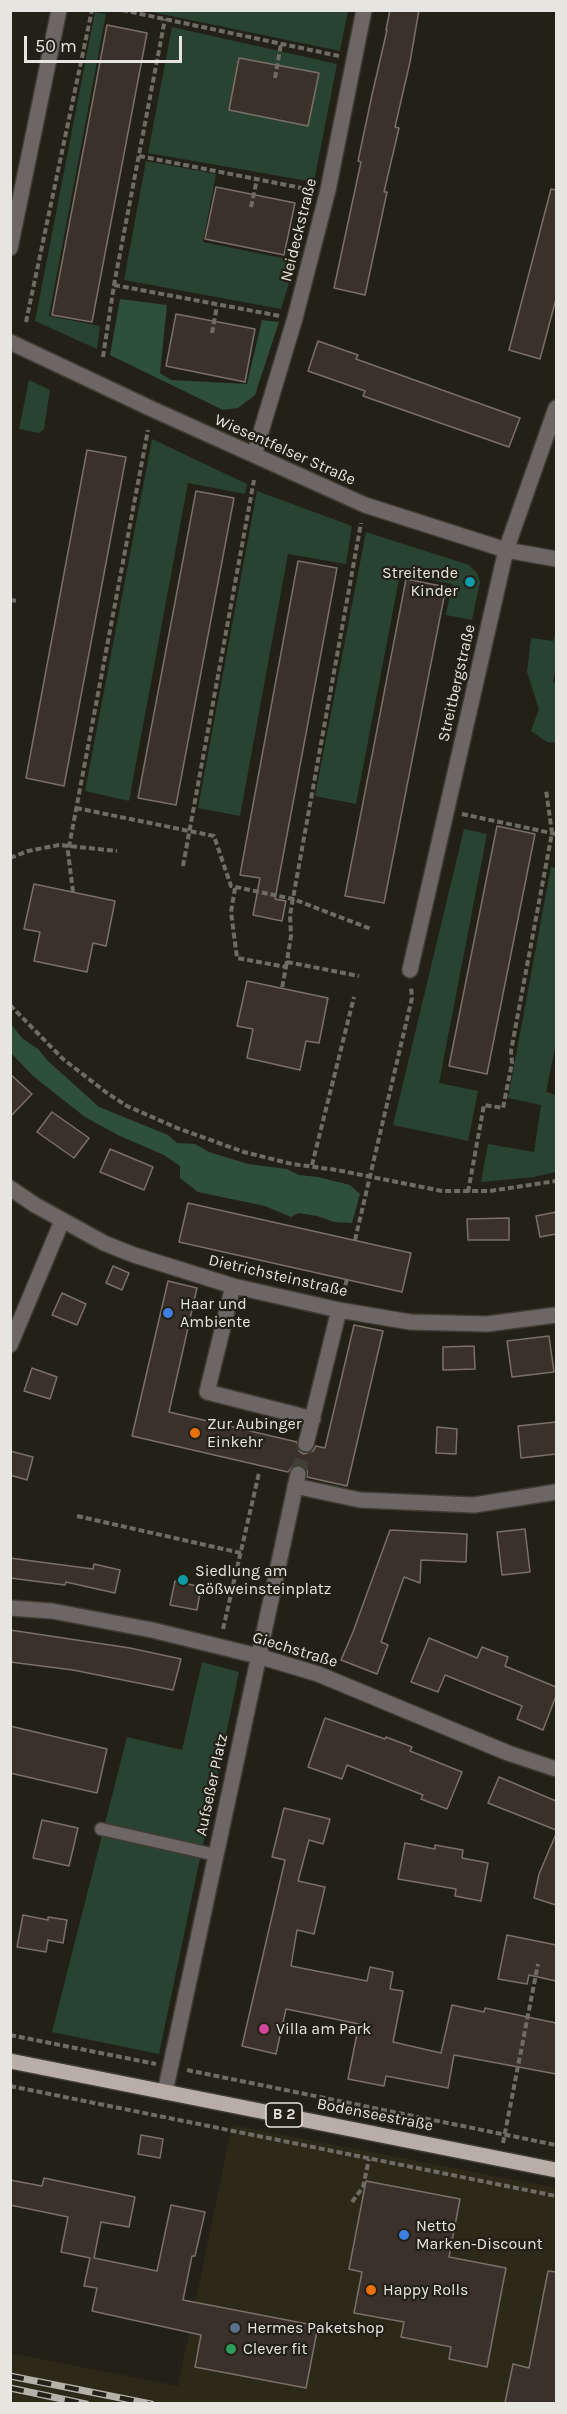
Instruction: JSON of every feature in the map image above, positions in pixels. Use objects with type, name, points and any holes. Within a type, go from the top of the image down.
[{"type":"main road","name":"Bodenseestraße","points":[[10,2061],[556,2170]]},
{"type":"street","points":[[10,248],[59,10]]},
{"type":"street","name":"Neideckstraße","points":[[254,455],[295,318],[328,190],[364,10]]},
{"type":"street","name":"Wiesentfelser Straße","points":[[10,342],[365,505],[506,550],[556,559]]},
{"type":"street","name":"Streitbergstraße","points":[[410,970],[506,550],[556,408]]},
{"type":"street","name":"Dietrichsteinstraße","points":[[10,1188],[62,1221],[104,1243],[134,1255],[233,1286],[339,1310],[410,1322],[487,1324],[556,1316]]},
{"type":"street","points":[[10,1345],[62,1221]]},
{"type":"street","points":[[233,1286],[207,1392],[313,1419]]},
{"type":"street","points":[[306,1444],[339,1310]]},
{"type":"street","name":"Aufseßer Platz","points":[[165,2092],[297,1480],[360,1500],[474,1505],[556,1492]]},
{"type":"street","name":"Giechstraße","points":[[10,1608],[52,1611],[152,1630],[258,1656],[318,1674],[508,1753],[556,1769]]},
{"type":"lane","points":[[101,1829],[216,1855]]},
{"type":"path","points":[[26,322],[92,10]]},
{"type":"path","points":[[122,10],[343,56]]},
{"type":"path","points":[[103,357],[114,285],[165,19]]},
{"type":"path","points":[[275,78],[281,44]]},
{"type":"path","points":[[139,156],[316,191]]},
{"type":"path","points":[[251,207],[257,179]]},
{"type":"path","points":[[114,285],[217,306],[295,318]]},
{"type":"path","points":[[212,333],[217,306]]},
{"type":"path","points":[[73,892],[69,845],[148,430]]},
{"type":"path","points":[[183,866],[254,480]]},
{"type":"path","points":[[282,988],[291,936],[292,899],[361,523]]},
{"type":"path","points":[[10,600],[19,601]]},
{"type":"path","points":[[468,1192],[484,1105],[503,1108],[512,1063],[511,1051],[554,834],[546,790]]},
{"type":"path","points":[[76,808],[214,836],[229,883],[235,888],[292,899],[370,929]]},
{"type":"path","points":[[446,811],[554,834]]},
{"type":"path","points":[[10,858],[43,847],[69,845],[117,851]]},
{"type":"path","points":[[235,888],[231,912],[237,958],[286,968]]},
{"type":"path","points":[[287,962],[359,976]]},
{"type":"path","points":[[355,1240],[412,998],[410,970]]},
{"type":"path","points":[[312,1165],[354,997]]},
{"type":"path","points":[[10,1005],[63,1059],[93,1084],[127,1106],[177,1128],[244,1152],[292,1164],[312,1165],[432,1189],[468,1192],[516,1188],[556,1181]]},
{"type":"path","points":[[345,1288],[346,1279]]},
{"type":"path","points":[[219,1648],[259,1473]]},
{"type":"path","points":[[77,1516],[241,1553]]},
{"type":"path","points":[[500,2158],[538,1964]]},
{"type":"path","points":[[10,2035],[556,2145]]},
{"type":"path","points":[[10,2086],[556,2196]]},
{"type":"path","points":[[352,2202],[363,2187],[369,2159]]},
{"type":"shaded area","points":[[232,2125],[556,2188],[556,2403],[11,2403],[10,2353],[178,2386]]},
{"type":"green space","points":[[147,11],[348,11],[340,51]]},
{"type":"green space","points":[[95,12],[106,14],[49,316],[100,326],[97,349],[35,321]]},
{"type":"green space","points":[[172,27],[337,64],[314,182],[148,153]],"holes":[[[239,58],[272,64],[270,76],[318,74],[308,125],[229,110]]]},
{"type":"green space","points":[[146,161],[216,174],[203,242],[296,261],[281,309],[124,280]]},
{"type":"green space","points":[[120,299],[167,305],[160,373],[171,380],[247,384],[262,320],[279,322],[255,395],[238,408],[223,410],[110,355]]},
{"type":"green space","points":[[29,380],[50,390],[44,429],[39,433],[19,429]]},
{"type":"green space","points":[[152,439],[247,484],[245,494],[188,483],[129,801],[85,791]]},
{"type":"green space","points":[[257,491],[352,526],[346,564],[288,554],[240,816],[198,808]]},
{"type":"green space","points":[[366,532],[469,565],[477,573],[480,582],[472,620],[446,615],[452,584],[400,574],[356,804],[315,796]]},
{"type":"green space","points":[[556,632],[556,667],[553,682],[556,683],[556,743],[547,742],[531,731],[539,709],[527,672],[531,638],[553,641]]},
{"type":"green space","points":[[464,829],[487,834],[439,1083],[478,1091],[468,1141],[393,1125]]},
{"type":"green space","points":[[551,867],[556,868],[556,1043],[546,1092],[556,1095],[556,1172],[534,1177],[481,1182],[488,1144],[534,1152],[541,1105],[508,1098]]},
{"type":"green space","points":[[10,1023],[23,1039],[38,1049],[48,1061],[99,1107],[168,1135],[177,1143],[195,1144],[209,1152],[248,1164],[287,1169],[299,1175],[350,1185],[360,1194],[352,1223],[334,1222],[298,1213],[291,1217],[265,1206],[198,1192],[180,1178],[180,1166],[164,1155],[118,1135],[85,1117],[33,1076],[11,1053]]},
{"type":"green space","points":[[202,1662],[239,1672],[159,2054],[52,2032],[127,1737],[182,1750]]},
{"type":"building","points":[[390,10],[419,10],[395,127],[399,128],[384,192],[387,192],[365,295],[334,288]]},
{"type":"building","points":[[107,25],[147,33],[92,322],[52,315]]},
{"type":"building","points":[[239,58],[319,73],[308,126],[229,110]]},
{"type":"building","points":[[216,187],[295,203],[284,255],[205,239]]},
{"type":"building","points":[[551,189],[556,190],[556,299],[540,359],[509,350]]},
{"type":"building","points":[[176,314],[255,329],[245,382],[166,366]]},
{"type":"building","points":[[318,341],[358,355],[356,359],[520,418],[509,447],[363,396],[365,391],[308,371]]},
{"type":"building","points":[[87,450],[126,457],[64,786],[26,778]]},
{"type":"building","points":[[196,491],[234,498],[176,805],[138,798]]},
{"type":"building","points":[[298,561],[337,568],[275,899],[286,901],[282,921],[253,915],[260,878],[240,875]]},
{"type":"building","points":[[406,579],[446,587],[384,903],[345,896]]},
{"type":"building","points":[[497,826],[535,834],[487,1074],[449,1066]]},
{"type":"building","points":[[34,884],[115,901],[106,946],[93,943],[87,972],[34,961],[40,932],[24,929]]},
{"type":"building","points":[[247,981],[328,998],[319,1043],[306,1041],[300,1070],[247,1058],[253,1029],[237,1026]]},
{"type":"building","points":[[10,1074],[32,1094],[10,1117]]},
{"type":"building","points":[[52,1112],[89,1138],[74,1158],[37,1132]]},
{"type":"building","points":[[110,1149],[153,1167],[144,1190],[100,1172]]},
{"type":"building","points":[[188,1203],[411,1253],[402,1292],[179,1242]]},
{"type":"building","points":[[556,1212],[556,1234],[540,1237],[536,1216]]},
{"type":"building","points":[[509,1218],[509,1240],[468,1240],[467,1219]]},
{"type":"building","points":[[113,1266],[129,1273],[122,1290],[106,1283]]},
{"type":"building","points":[[168,1281],[197,1288],[169,1412],[297,1442],[299,1451],[304,1454],[313,1451],[316,1446],[325,1448],[354,1325],[383,1331],[347,1486],[307,1477],[307,1470],[301,1465],[294,1465],[288,1472],[132,1436]]},
{"type":"building","points":[[62,1293],[86,1304],[77,1325],[52,1315]]},
{"type":"building","points":[[549,1336],[554,1372],[512,1377],[507,1341]]},
{"type":"building","points":[[474,1346],[475,1369],[443,1370],[443,1347]]},
{"type":"building","points":[[32,1368],[57,1377],[50,1399],[24,1391]]},
{"type":"building","points":[[556,1422],[556,1454],[521,1458],[518,1426]]},
{"type":"building","points":[[437,1427],[457,1429],[456,1454],[436,1453]]},
{"type":"building","points":[[10,1451],[33,1457],[27,1480],[10,1475]]},
{"type":"building","points":[[525,1529],[530,1572],[502,1575],[497,1532]]},
{"type":"building","points":[[390,1530],[467,1534],[466,1562],[421,1560],[420,1583],[404,1577],[381,1642],[388,1645],[377,1674],[341,1660]]},
{"type":"building","points":[[10,1558],[93,1569],[94,1564],[120,1570],[115,1593],[66,1582],[65,1585],[10,1578]]},
{"type":"building","points":[[175,1581],[201,1587],[197,1610],[170,1605]]},
{"type":"building","points":[[10,1630],[130,1648],[181,1659],[173,1690],[73,1670],[10,1662]]},
{"type":"building","points":[[429,1638],[477,1658],[482,1647],[508,1657],[505,1666],[556,1687],[556,1696],[543,1730],[517,1719],[522,1706],[445,1675],[438,1692],[411,1682]]},
{"type":"building","points":[[325,1718],[412,1747],[410,1751],[462,1772],[447,1809],[421,1799],[423,1795],[347,1765],[342,1779],[308,1767]]},
{"type":"building","points":[[10,1726],[107,1749],[97,1793],[10,1773]]},
{"type":"building","points":[[499,1777],[556,1801],[556,1830],[488,1803]]},
{"type":"building","points":[[284,1808],[330,1819],[323,1844],[309,1840],[298,1881],[325,1887],[314,1934],[297,1930],[291,1966],[367,1981],[370,1967],[393,1972],[390,1989],[403,1991],[393,2042],[441,2053],[452,2005],[484,2012],[485,2008],[556,2023],[556,2074],[454,2055],[448,2088],[386,2076],[384,2086],[348,2079],[359,2024],[286,2009],[276,2054],[242,2046],[285,1860],[272,1857]]},
{"type":"building","points":[[42,1820],[78,1828],[69,1866],[33,1858]]},
{"type":"building","points":[[556,1834],[556,1905],[534,1898],[539,1874]]},
{"type":"building","points":[[405,1843],[435,1849],[435,1845],[463,1850],[462,1858],[488,1863],[481,1901],[455,1896],[456,1889],[398,1879]]},
{"type":"building","points":[[23,1915],[48,1920],[48,1917],[67,1920],[63,1943],[48,1940],[46,1952],[17,1947]]},
{"type":"building","points":[[507,1935],[556,1945],[556,1981],[529,1975],[527,1984],[498,1979]]},
{"type":"building","points":[[141,2135],[163,2139],[160,2158],[138,2154]]},
{"type":"building","points":[[44,2178],[135,2197],[129,2227],[101,2222],[94,2258],[157,2271],[171,2205],[205,2212],[195,2256],[192,2256],[183,2300],[318,2326],[306,2388],[195,2367],[201,2335],[92,2311],[97,2288],[84,2286],[90,2258],[61,2252],[68,2217],[10,2205],[10,2180],[42,2186]]},
{"type":"building","name":"Netto Marken-Discount","points":[[366,2181],[460,2199],[449,2257],[506,2268],[487,2367],[449,2359],[451,2347],[401,2337],[404,2322],[354,2313],[362,2272],[349,2269]]},
{"type":"building","points":[[548,2271],[556,2272],[556,2403],[505,2403],[513,2364],[529,2368]]},
{"type":"tunnel","points":[[298,1474],[306,1444]]},
{"type":"railway","points":[[10,2376],[151,2404]]},
{"type":"railway","points":[[10,2388],[86,2404]]},
{"type":"place","name":"Streitende Kinder","points":[[470,582]]},
{"type":"place","name":"Haar und Ambiente","points":[[168,1313]]},
{"type":"place","name":"Zur Aubinger Einkehr","points":[[195,1433]]},
{"type":"place","name":"Siedlung am Gößweinsteinplatz","points":[[183,1580]]},
{"type":"place","name":"Villa am Park","points":[[264,2029]]},
{"type":"place","name":"Netto Marken-Discount","points":[[404,2235]]},
{"type":"place","name":"Happy Rolls","points":[[371,2290]]},
{"type":"place","name":"Hermes Paketshop","points":[[235,2328]]},
{"type":"place","name":"Clever fit","points":[[231,2349]]}]
